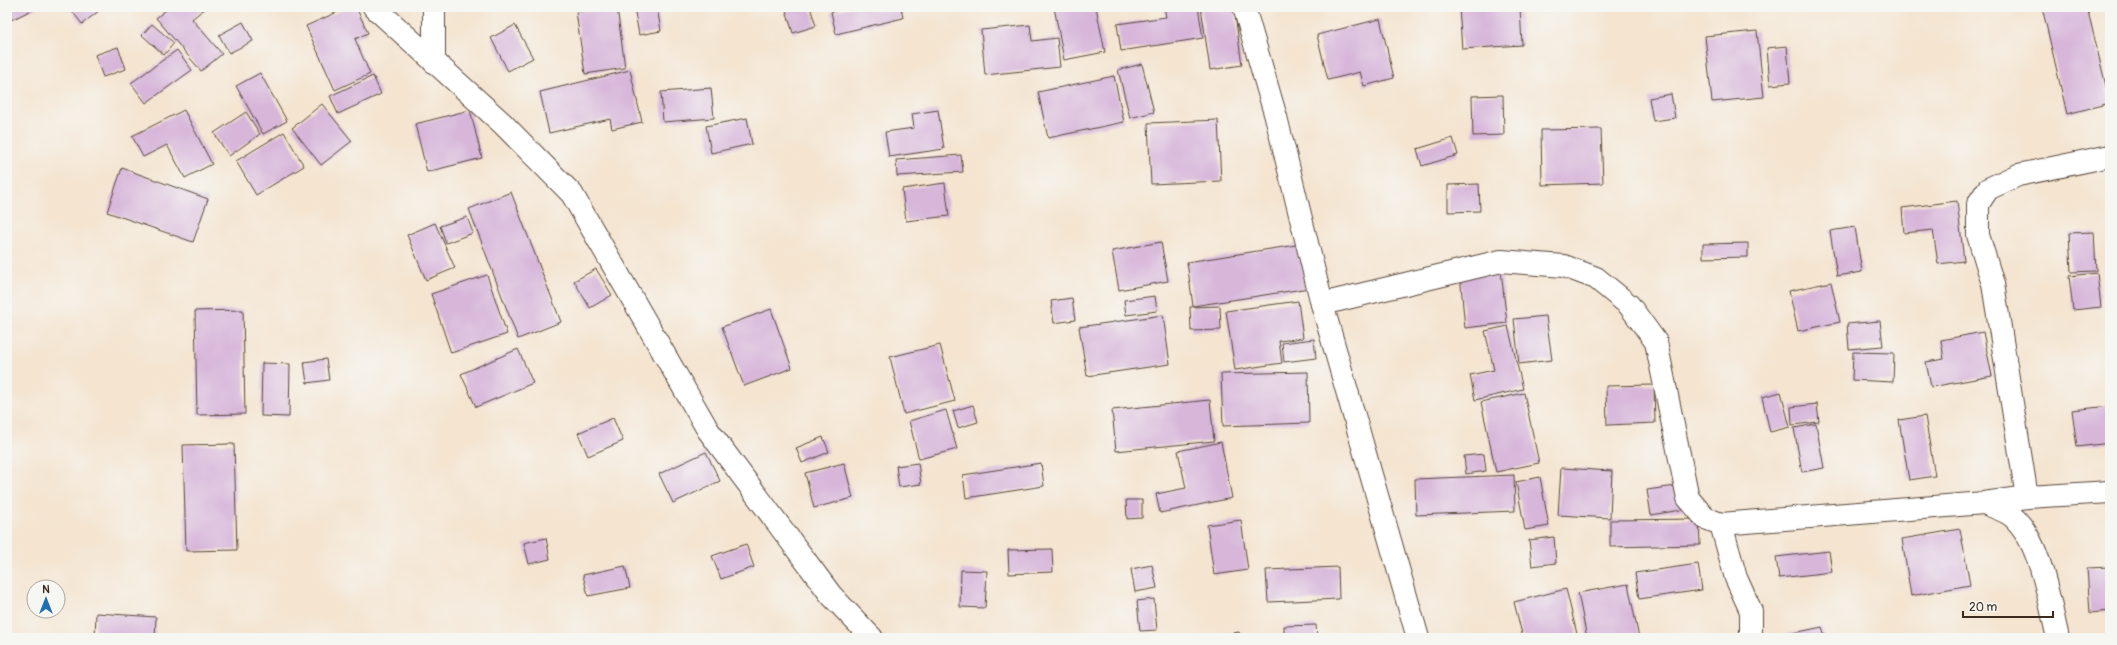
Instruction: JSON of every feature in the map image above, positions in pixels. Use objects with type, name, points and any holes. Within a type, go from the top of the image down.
[{"type":"street","points":[[374,7],[502,123],[572,194],[708,430],[831,595],[872,638]]},
{"type":"street","points":[[434,7],[434,62]]},
{"type":"street","points":[[1244,7],[1276,117],[1322,304],[1418,638]]},
{"type":"street","points":[[2027,497],[1993,284],[1978,236],[1978,204],[1988,189],[2018,175],[2110,156]]},
{"type":"street","points":[[1322,304],[1501,261],[1564,266],[1596,278],[1629,305],[1656,342],[1688,498],[1705,518],[1721,524],[1984,503],[2027,497],[2110,492]]},
{"type":"street","points":[[1984,503],[2012,516],[2030,539],[2043,577],[2058,638]]},
{"type":"street","points":[[1721,524],[1736,578],[1751,611],[1751,638]]},
{"type":"building","points":[[7,7],[38,7],[7,22]]},
{"type":"building","points":[[69,7],[104,7],[82,24]]},
{"type":"building","points":[[170,7],[202,7],[204,9],[192,19],[222,54],[201,71],[156,18]]},
{"type":"building","points":[[349,7],[356,7],[368,33],[355,39],[370,74],[335,90],[306,26]]},
{"type":"building","points":[[617,7],[625,68],[585,74],[576,12]]},
{"type":"building","points":[[634,7],[657,7],[661,31],[639,35]]},
{"type":"building","points":[[785,7],[810,7],[816,26],[793,33]]},
{"type":"building","points":[[851,7],[901,7],[903,18],[836,34],[831,12]]},
{"type":"building","points":[[1054,7],[1096,7],[1105,52],[1064,60]]},
{"type":"building","points":[[1164,7],[1198,7],[1203,38],[1121,51],[1117,24],[1166,17]]},
{"type":"building","points":[[1201,7],[1234,7],[1242,65],[1210,70]]},
{"type":"building","points":[[1459,7],[1520,7],[1522,45],[1462,49]]},
{"type":"building","points":[[2042,7],[2087,7],[2110,103],[2067,114]]},
{"type":"building","points":[[1380,19],[1394,78],[1364,86],[1360,72],[1328,80],[1317,35]]},
{"type":"building","points":[[243,22],[253,41],[229,53],[219,35]]},
{"type":"building","points":[[152,24],[174,43],[164,55],[142,35]]},
{"type":"building","points":[[515,25],[533,58],[508,71],[491,38]]},
{"type":"building","points":[[1030,25],[1032,41],[1057,38],[1060,67],[985,75],[981,30]]},
{"type":"building","points":[[1757,31],[1764,97],[1712,102],[1705,36]]},
{"type":"building","points":[[1787,46],[1790,83],[1770,85],[1767,48]]},
{"type":"building","points":[[118,47],[126,69],[103,77],[95,55]]},
{"type":"building","points":[[177,50],[192,70],[146,103],[131,83]]},
{"type":"building","points":[[1142,64],[1154,112],[1130,118],[1118,70]]},
{"type":"building","points":[[630,70],[642,122],[612,129],[610,119],[549,133],[540,92]]},
{"type":"building","points":[[260,73],[287,121],[263,134],[236,86]]},
{"type":"building","points":[[373,76],[381,94],[338,114],[330,96]]},
{"type":"building","points":[[1114,76],[1124,122],[1048,138],[1038,92]]},
{"type":"building","points":[[711,88],[714,118],[663,122],[661,92]]},
{"type":"building","points":[[1671,94],[1675,118],[1653,121],[1649,98]]},
{"type":"building","points":[[1503,95],[1504,135],[1473,136],[1472,96]]},
{"type":"building","points":[[322,104],[352,141],[321,165],[292,128]]},
{"type":"building","points":[[184,110],[212,164],[185,178],[167,145],[143,157],[132,136]]},
{"type":"building","points":[[470,110],[482,158],[427,172],[415,124]]},
{"type":"building","points":[[938,110],[944,149],[889,157],[885,132],[914,128],[912,114]]},
{"type":"building","points":[[246,112],[260,134],[229,156],[214,133]]},
{"type":"building","points":[[747,118],[752,144],[711,153],[706,126]]},
{"type":"building","points":[[1218,120],[1221,181],[1151,184],[1148,123]]},
{"type":"building","points":[[1601,129],[1603,183],[1542,185],[1541,130]]},
{"type":"building","points":[[284,132],[304,166],[256,195],[236,161]]},
{"type":"building","points":[[1453,138],[1458,155],[1422,166],[1417,149]]},
{"type":"building","points":[[961,155],[963,172],[897,176],[896,160]]},
{"type":"building","points":[[122,168],[208,199],[193,242],[107,212]]},
{"type":"building","points":[[945,183],[949,216],[906,221],[902,189]]},
{"type":"building","points":[[1479,184],[1480,211],[1448,212],[1448,185]]},
{"type":"building","points":[[511,192],[561,322],[518,339],[469,209]]},
{"type":"building","points":[[1957,201],[1964,261],[1938,264],[1933,230],[1904,233],[1902,208]]},
{"type":"building","points":[[467,217],[473,233],[446,243],[440,226]]},
{"type":"building","points":[[435,223],[455,268],[426,280],[407,235]]},
{"type":"building","points":[[1855,227],[1862,272],[1837,276],[1830,231]]},
{"type":"building","points":[[2094,232],[2096,271],[2071,272],[2069,233]]},
{"type":"building","points":[[1161,242],[1168,281],[1119,290],[1112,251]]},
{"type":"building","points":[[1309,243],[1316,287],[1193,306],[1187,262]]},
{"type":"building","points":[[1748,243],[1748,257],[1703,258],[1703,244]]},
{"type":"building","points":[[596,269],[612,295],[590,308],[574,281]]},
{"type":"building","points":[[1501,271],[1507,323],[1465,328],[1460,275]]},
{"type":"building","points":[[2097,273],[2101,307],[2073,310],[2069,276]]},
{"type":"building","points":[[487,275],[507,334],[451,353],[431,294]]},
{"type":"building","points":[[1831,282],[1840,322],[1798,331],[1789,291]]},
{"type":"building","points":[[1155,296],[1157,311],[1126,315],[1124,300]]},
{"type":"building","points":[[1072,298],[1075,320],[1054,323],[1051,301]]},
{"type":"building","points":[[1298,301],[1303,338],[1279,341],[1282,363],[1235,370],[1226,311]]},
{"type":"building","points":[[1220,306],[1221,330],[1191,331],[1190,307]]},
{"type":"building","points":[[771,309],[792,368],[744,386],[722,327]]},
{"type":"building","points":[[243,310],[245,414],[197,415],[195,311]]},
{"type":"building","points":[[1163,315],[1170,364],[1087,376],[1079,327]]},
{"type":"building","points":[[1546,316],[1552,360],[1519,364],[1514,319]]},
{"type":"building","points":[[1880,321],[1883,346],[1849,349],[1847,324]]},
{"type":"building","points":[[1508,326],[1523,389],[1475,400],[1470,375],[1494,370],[1485,331]]},
{"type":"building","points":[[1983,332],[1992,376],[1931,387],[1926,362],[1944,359],[1941,340]]},
{"type":"building","points":[[1314,339],[1316,358],[1284,362],[1282,343]]},
{"type":"building","points":[[940,345],[955,401],[904,414],[890,357]]},
{"type":"building","points":[[518,349],[533,383],[476,407],[461,374]]},
{"type":"building","points":[[1853,352],[1894,353],[1893,382],[1852,380]]},
{"type":"building","points":[[326,359],[329,380],[307,383],[304,362]]},
{"type":"building","points":[[262,363],[290,364],[289,417],[261,416]]},
{"type":"building","points":[[1308,372],[1309,423],[1223,426],[1221,374]]},
{"type":"building","points":[[1654,385],[1655,423],[1607,425],[1606,386]]},
{"type":"building","points":[[1781,392],[1790,427],[1770,432],[1762,397]]},
{"type":"building","points":[[1524,393],[1539,463],[1496,472],[1481,402]]},
{"type":"building","points":[[1210,400],[1214,441],[1116,451],[1112,410]]},
{"type":"building","points":[[1817,404],[1819,422],[1792,425],[1791,407]]},
{"type":"building","points":[[973,405],[978,422],[958,428],[953,411]]},
{"type":"building","points":[[2110,406],[2110,443],[2077,447],[2072,410]]},
{"type":"building","points":[[946,410],[957,449],[919,459],[909,421]]},
{"type":"building","points":[[1925,416],[1935,476],[1909,480],[1899,420]]},
{"type":"building","points":[[613,418],[623,441],[588,456],[578,433]]},
{"type":"building","points":[[1816,424],[1824,468],[1802,472],[1794,428]]},
{"type":"building","points":[[823,437],[829,452],[802,463],[796,448]]},
{"type":"building","points":[[1221,442],[1232,498],[1160,513],[1156,494],[1186,488],[1178,451]]},
{"type":"building","points":[[234,444],[237,550],[186,551],[183,445]]},
{"type":"building","points":[[706,452],[720,481],[673,503],[659,474]]},
{"type":"building","points":[[1484,454],[1486,471],[1466,474],[1464,456]]},
{"type":"building","points":[[844,463],[853,498],[814,508],[805,473]]},
{"type":"building","points":[[918,463],[921,484],[899,487],[896,466]]},
{"type":"building","points":[[1041,463],[1044,486],[966,498],[963,475]]},
{"type":"building","points":[[1561,468],[1612,471],[1610,518],[1558,515]]},
{"type":"building","points":[[1514,475],[1515,511],[1416,515],[1415,479]]},
{"type":"building","points":[[1540,477],[1549,526],[1525,530],[1516,482]]},
{"type":"building","points":[[1683,485],[1687,509],[1651,515],[1647,490]]},
{"type":"building","points":[[1126,500],[1142,500],[1142,518],[1127,519]]},
{"type":"building","points":[[1699,519],[1700,545],[1610,547],[1610,520]]},
{"type":"building","points":[[1241,520],[1248,570],[1214,575],[1207,525]]},
{"type":"building","points":[[1960,529],[1970,585],[1911,596],[1902,539]]},
{"type":"building","points":[[1554,537],[1556,563],[1532,566],[1529,540]]},
{"type":"building","points":[[546,538],[550,559],[529,564],[524,543]]},
{"type":"building","points":[[746,544],[754,567],[721,579],[712,556]]},
{"type":"building","points":[[1052,549],[1053,572],[1009,574],[1008,550]]},
{"type":"building","points":[[1829,551],[1832,572],[1779,578],[1776,557]]},
{"type":"building","points":[[1698,564],[1702,590],[1639,599],[1635,573]]},
{"type":"building","points":[[1152,565],[1157,588],[1135,592],[1131,569]]},
{"type":"building","points":[[625,566],[630,588],[588,596],[583,575]]},
{"type":"building","points":[[1338,567],[1339,599],[1268,602],[1266,570]]},
{"type":"building","points":[[2110,567],[2110,611],[2090,613],[2087,568]]},
{"type":"building","points":[[961,570],[987,571],[985,608],[960,607]]},
{"type":"building","points":[[1628,584],[1639,638],[1587,638],[1578,593]]},
{"type":"building","points":[[1566,589],[1578,638],[1523,638],[1514,602]]},
{"type":"building","points":[[1154,599],[1157,630],[1140,631],[1137,601]]},
{"type":"building","points":[[96,613],[156,617],[155,638],[95,638]]},
{"type":"building","points":[[1316,625],[1317,638],[1284,638],[1284,626]]},
{"type":"building","points":[[1822,627],[1825,638],[1775,638],[1775,637]]},
{"type":"building","points":[[1239,632],[1240,638],[1215,638],[1215,636]]}]
